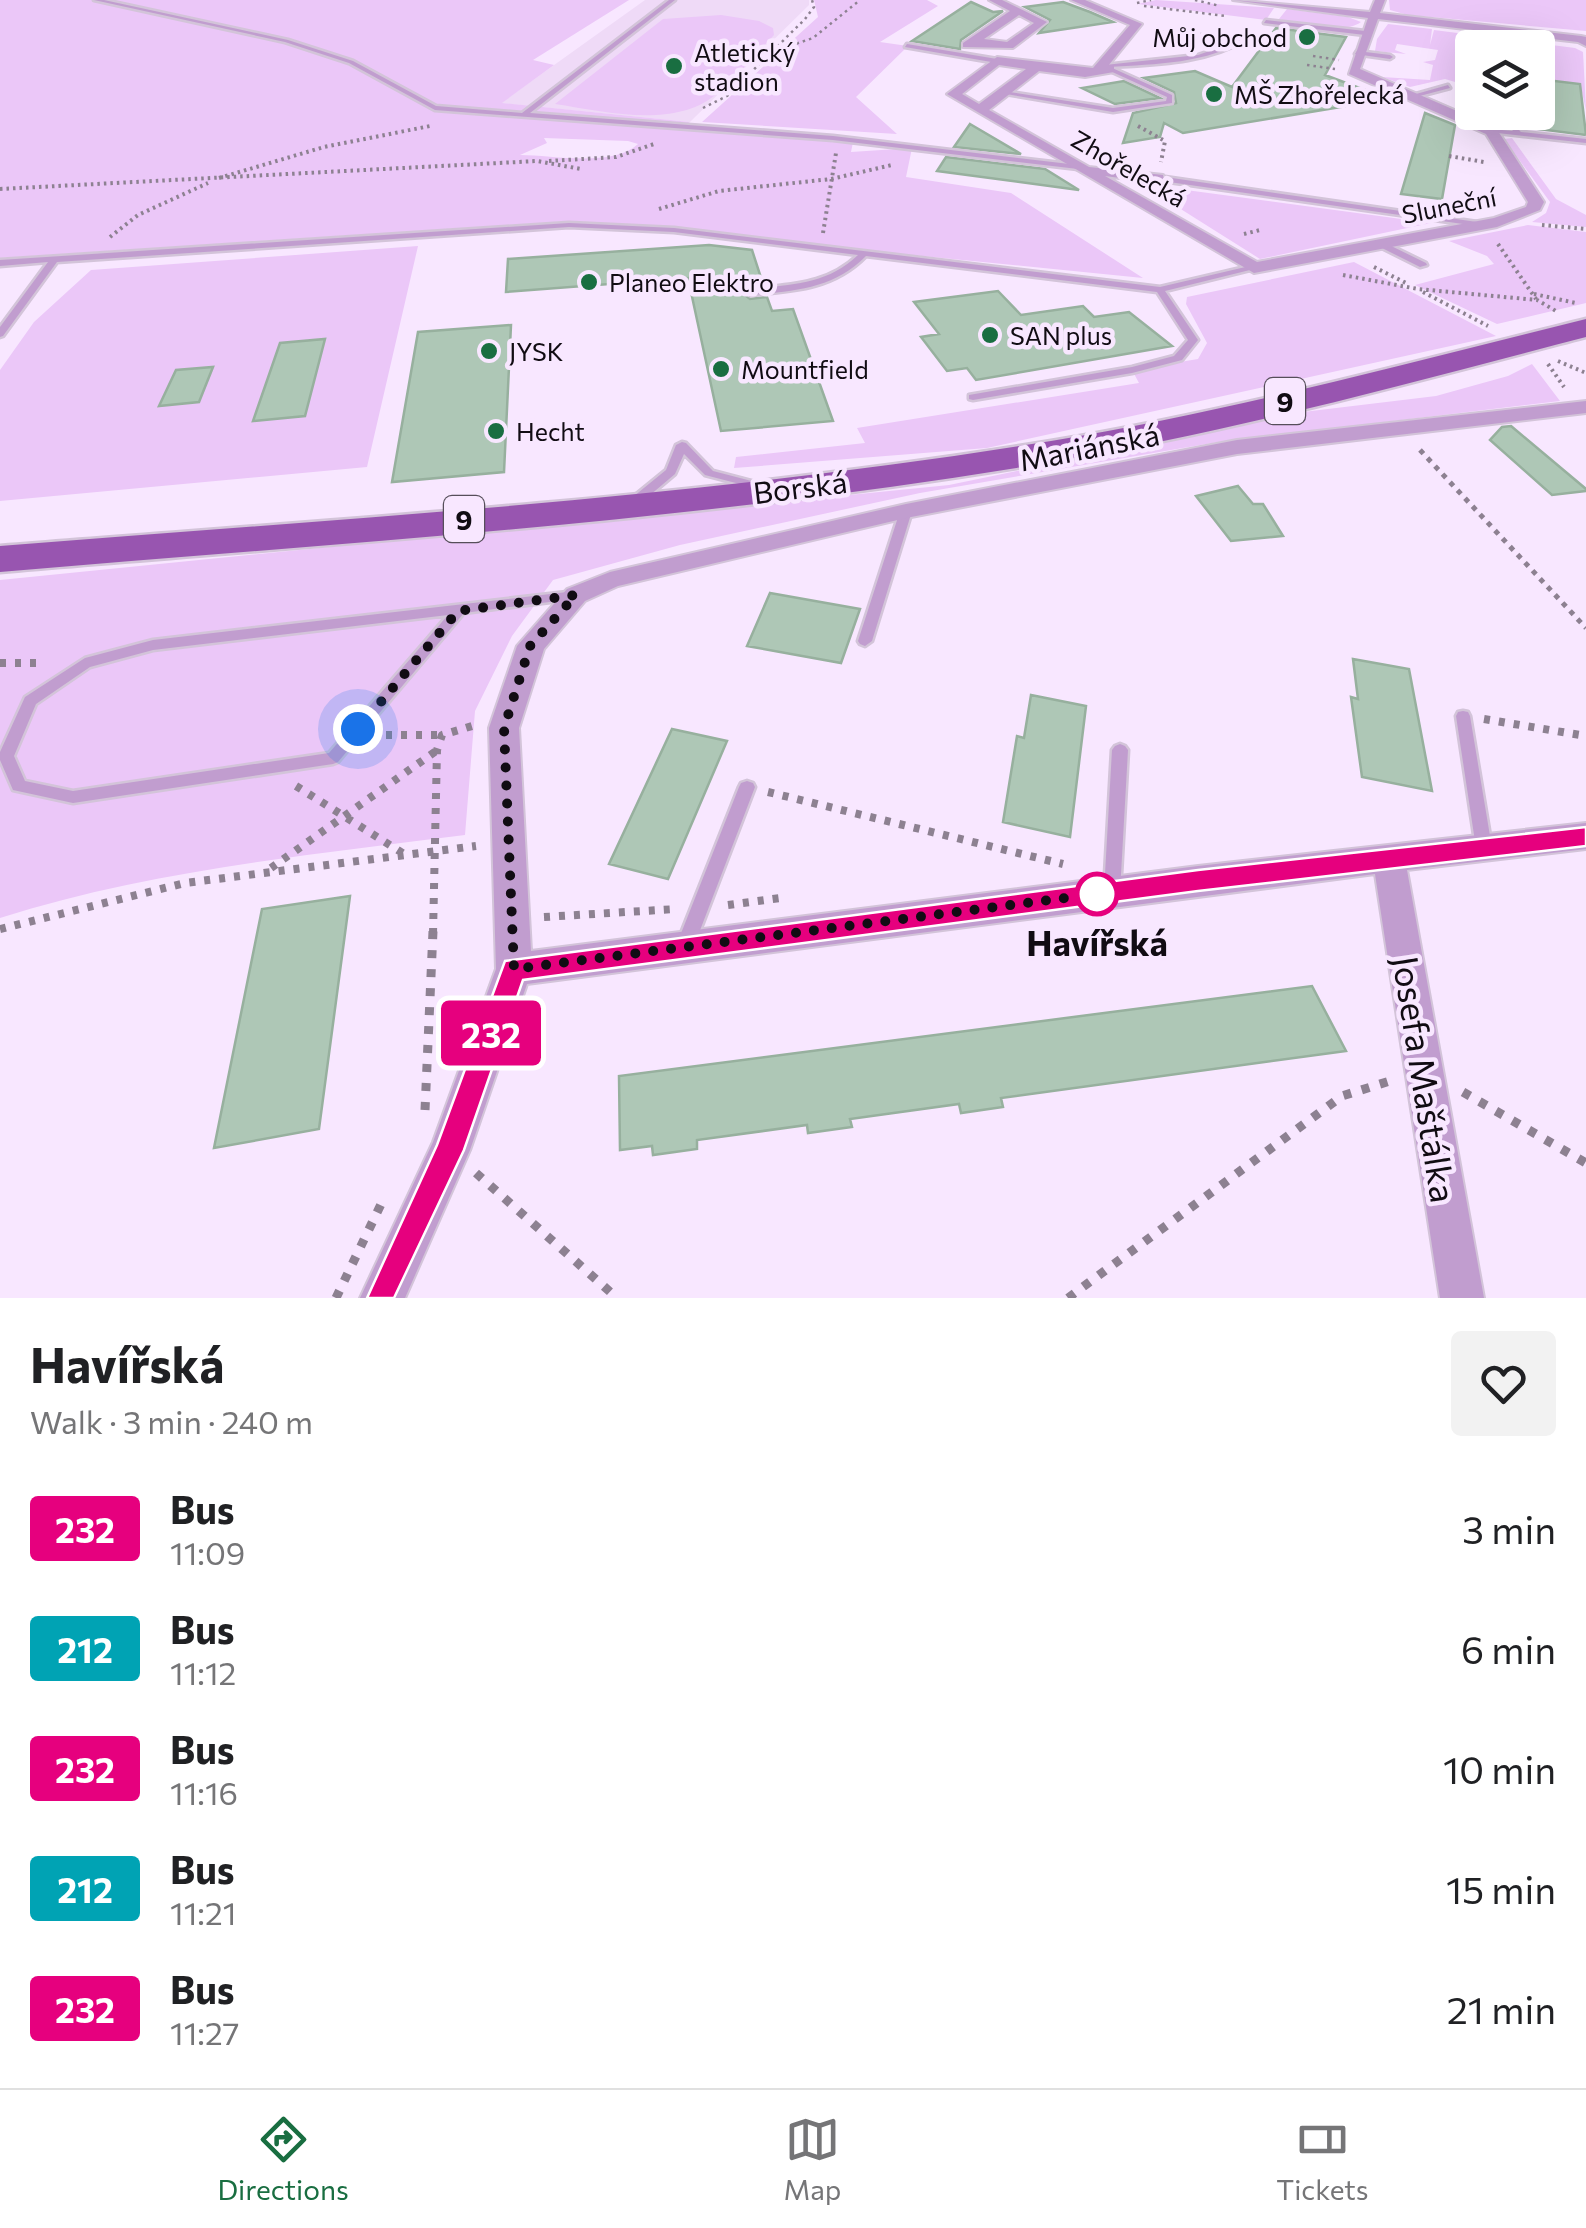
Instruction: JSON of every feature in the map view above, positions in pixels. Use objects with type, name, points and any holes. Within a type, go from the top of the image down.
[{"type":"main road","name":"Borská","points":[[0,558],[632,505],[772,490],[1077,447],[1586,328]]},
{"type":"street","points":[[974,41],[1009,46],[1042,22],[994,0]]},
{"type":"street","points":[[1076,0],[1137,24],[1104,68]]},
{"type":"street","points":[[1238,0],[1584,39]]},
{"type":"street","points":[[1380,0],[1356,53],[1353,70],[1491,131]]},
{"type":"street","points":[[960,50],[1018,10]]},
{"type":"street","points":[[997,61],[953,94],[980,110],[1036,68]]},
{"type":"street","name":"Zhořelecká","points":[[997,61],[1085,73],[1104,68]]},
{"type":"street","name":"Zhořelecká","points":[[980,110],[1254,268]]},
{"type":"street","name":"Sluneční","points":[[1254,268],[1484,225],[1532,210],[1536,202],[1491,131]]},
{"type":"street","points":[[1078,168],[1158,178]]},
{"type":"street","name":"Mariánská","points":[[576,595],[610,580],[906,512],[1236,448],[1582,408]]},
{"type":"street","points":[[382,1298],[433,1140],[514,969],[504,728],[530,646],[576,595]]},
{"type":"street","points":[[514,969],[685,947],[1113,875],[1390,860],[1586,836]]},
{"type":"street","name":"Josefa Maštálka","points":[[1390,860],[1462,1298]]},
{"type":"lane","points":[[98,0],[286,41],[350,62],[434,108],[833,138],[1078,168]]},
{"type":"lane","points":[[522,116],[672,0]]},
{"type":"lane","points":[[1266,22],[1365,34]]},
{"type":"lane","points":[[1104,68],[1206,54],[1230,48],[1248,37]]},
{"type":"lane","points":[[907,46],[997,61]]},
{"type":"lane","points":[[1356,53],[1390,57]]},
{"type":"lane","name":"Zhořelecká","points":[[1003,93],[1106,109],[1147,109],[1169,103],[1170,96],[1104,68]]},
{"type":"lane","points":[[1412,96],[1448,87]]},
{"type":"lane","points":[[1516,130],[1520,134]]},
{"type":"lane","points":[[1491,131],[1586,141]]},
{"type":"lane","points":[[1158,178],[1484,225]]},
{"type":"lane","points":[[0,263],[568,226],[674,230],[1160,290],[1254,268]]},
{"type":"lane","points":[[1381,244],[1423,265]]},
{"type":"lane","points":[[750,292],[824,284],[852,268],[864,252]]},
{"type":"lane","points":[[0,334],[55,259]]},
{"type":"lane","points":[[973,396],[1132,370],[1178,358],[1193,340],[1160,290]]},
{"type":"lane","points":[[632,505],[671,472],[682,445],[709,473],[772,490]]},
{"type":"lane","points":[[865,641],[906,512]]},
{"type":"lane","points":[[458,611],[334,758],[73,797],[19,786],[6,756],[30,701],[85,664],[153,645],[576,595]]},
{"type":"lane","points":[[1463,716],[1484,848]]},
{"type":"lane","points":[[1113,875],[1120,750]]},
{"type":"lane","points":[[685,947],[747,787]]},
{"type":"path","points":[[0,190],[607,158],[639,152],[727,96],[810,12],[812,0]]},
{"type":"path","points":[[770,53],[814,38],[838,14],[860,0]]},
{"type":"path","points":[[1195,0],[1216,2]]},
{"type":"path","points":[[1131,4],[1266,22]]},
{"type":"path","points":[[1134,30],[1248,37]]},
{"type":"path","points":[[1313,56],[1340,60]]},
{"type":"path","points":[[1307,65],[1342,70]]},
{"type":"path","points":[[694,111],[708,107]]},
{"type":"path","points":[[1106,109],[1165,141],[1158,178]]},
{"type":"path","points":[[87,258],[138,216],[243,168],[324,146],[490,113]]},
{"type":"path","points":[[822,239],[834,187],[833,138]]},
{"type":"path","points":[[601,227],[719,191],[831,179],[946,150]]},
{"type":"path","points":[[1449,156],[1500,164]]},
{"type":"path","points":[[537,161],[582,170]]},
{"type":"path","points":[[1527,224],[1586,230]]},
{"type":"path","points":[[1298,260],[1310,268],[1418,289],[1537,300],[1484,225]]},
{"type":"path","points":[[1342,251],[1522,344]]},
{"type":"path","points":[[1533,294],[1586,305]]},
{"type":"path","points":[[1582,408],[1542,355],[1586,373]]},
{"type":"path","points":[[1408,438],[1586,628]]},
{"type":"path","points":[[1463,716],[1586,736]]},
{"type":"path","points":[[386,734],[442,736],[481,724]]},
{"type":"path","points":[[442,736],[437,750],[437,851],[424,1113],[433,1140],[617,1298]]},
{"type":"path","points":[[268,870],[437,750]]},
{"type":"path","points":[[296,785],[404,854]]},
{"type":"path","points":[[747,787],[1113,875]]},
{"type":"path","points":[[0,929],[185,882],[506,842]]},
{"type":"path","points":[[1025,869],[1063,864]]},
{"type":"path","points":[[536,905],[544,916],[700,908],[795,896]]},
{"type":"path","points":[[1068,1298],[1342,1096],[1424,1070],[1586,1163]]},
{"type":"path","points":[[424,1113],[433,1140]]},
{"type":"path","points":[[336,1298],[392,1180]]},
{"type":"shaded area","points":[[0,0],[629,0],[533,60],[554,65],[502,103],[853,142],[851,152],[912,148],[906,177],[1011,193],[1143,278],[570,221],[0,258]],"holes":[[[544,138],[638,144],[613,156],[598,158],[520,155],[547,143]]]},
{"type":"shaded area","points":[[645,0],[809,0],[809,5],[690,122],[501,103]]},
{"type":"shaded area","points":[[814,0],[927,0],[938,6],[880,42],[908,46],[856,97],[897,134],[702,122],[818,17]]},
{"type":"shaded area","points":[[1156,0],[1274,8],[1266,20],[1138,4]]},
{"type":"shaded area","points":[[1389,0],[1586,0],[1586,31],[1408,15],[1390,10]]},
{"type":"shaded area","points":[[1287,9],[1361,22],[1333,29],[1279,19]]},
{"type":"shaded area","name":"Atletický stadion","points":[[721,15],[759,21],[773,28],[774,35],[730,82],[697,106],[658,115],[636,115],[555,104],[663,19]]},
{"type":"shaded area","points":[[1388,24],[1432,29],[1430,45],[1434,30],[1455,33],[1455,82],[1445,79],[1410,87],[1382,77],[1430,80],[1433,65],[1423,62],[1435,60],[1438,50],[1397,44],[1395,50],[1406,54],[1375,51],[1377,39]]},
{"type":"shaded area","points":[[1555,45],[1583,52],[1586,110],[1580,84],[1555,81]]},
{"type":"shaded area","points":[[1512,138],[1556,199],[1586,215],[1586,227],[1532,222],[1546,213],[1550,202],[1504,139]]},
{"type":"shaded area","points":[[1141,184],[1431,223],[1260,259]]},
{"type":"shaded area","points":[[1528,225],[1586,232],[1586,303],[1497,324],[1415,285],[1494,264],[1487,256],[1449,241]]},
{"type":"shaded area","points":[[418,246],[367,467],[0,501],[0,370],[34,322],[91,270]]},
{"type":"shaded area","points":[[1354,262],[1496,336],[987,448],[734,468],[736,457],[865,443],[857,428],[1139,383],[1132,370],[1198,359],[1207,343],[1186,304],[1187,297]]},
{"type":"shaded area","points":[[1532,364],[1560,401],[1218,442],[920,493],[680,545],[553,580],[512,636],[475,711],[465,835],[172,876],[0,918],[0,580],[949,485],[1303,412],[1436,396],[1508,376]]},
{"type":"building","points":[[971,2],[993,12],[1003,11],[961,40],[960,49],[912,41]]},
{"type":"building","points":[[1063,2],[1113,22],[1039,33],[1050,20],[1025,7]]},
{"type":"building","points":[[1276,28],[1346,37],[1325,75],[1389,99],[1183,133],[1164,123],[1160,137],[1123,143],[1133,113],[1176,103],[1174,92],[1144,78],[1195,71],[1232,87]]},
{"type":"building","points":[[1124,81],[1160,98],[1115,104],[1082,88]]},
{"type":"building","points":[[1555,81],[1580,84],[1586,135],[1546,130],[1555,130]]},
{"type":"building","points":[[1425,113],[1455,125],[1442,199],[1401,194]]},
{"type":"building","points":[[970,124],[1021,154],[954,147]]},
{"type":"building","points":[[946,157],[1045,169],[1079,190],[937,171]]},
{"type":"building","points":[[709,245],[752,250],[763,284],[747,286],[741,292],[750,299],[767,297],[772,311],[793,309],[833,421],[721,431],[688,278],[506,292],[508,259]]},
{"type":"building","name":"SAN plus","points":[[998,291],[1021,315],[1083,306],[1094,317],[1129,312],[1172,346],[976,380],[967,368],[947,371],[921,337],[939,334],[914,302]]},
{"type":"building","points":[[511,325],[504,472],[392,482],[418,332]]},
{"type":"building","points":[[325,339],[305,416],[253,421],[280,343]]},
{"type":"building","points":[[213,367],[199,402],[159,406],[176,370]]},
{"type":"building","points":[[1511,426],[1586,491],[1552,495],[1490,440],[1502,427]]},
{"type":"building","points":[[1238,486],[1253,504],[1263,504],[1283,536],[1231,541],[1196,496]]},
{"type":"building","points":[[770,593],[860,609],[841,663],[747,646]]},
{"type":"building","points":[[1353,659],[1409,669],[1432,791],[1362,777],[1351,697],[1358,699]]},
{"type":"building","points":[[1031,695],[1086,706],[1070,837],[1003,822],[1017,736],[1024,738]]},
{"type":"building","points":[[672,729],[727,741],[668,879],[609,864]]},
{"type":"building","points":[[350,896],[319,1129],[214,1148],[262,909]]},
{"type":"building","points":[[1312,986],[1346,1051],[1001,1098],[1003,1107],[961,1113],[959,1104],[850,1119],[852,1127],[808,1133],[807,1125],[697,1140],[697,1149],[653,1155],[652,1146],[620,1150],[619,1076]]},
{"type":"bus line","name":"232","points":[[382,1298],[450,1150],[514,969],[1198,880],[1586,836]]},
{"type":"place","name":"Můj obchod","points":[[1307,37]]},
{"type":"place","name":"Atletický stadion","points":[[674,66]]},
{"type":"place","name":"MŠ Zhořelecká","points":[[1214,94]]},
{"type":"place","name":"Planeo Elektro","points":[[589,282]]},
{"type":"place","name":"SAN plus","points":[[990,335]]},
{"type":"place","name":"JYSK","points":[[489,351]]},
{"type":"place","name":"Mountfield","points":[[721,369]]},
{"type":"place","name":"Hecht","points":[[496,431]]},
{"type":"place","name":"Havířská","points":[[1097,894]]},
{"type":"route","points":[[358,729],[458,611],[576,595],[530,646],[504,728],[514,969],[1112,892],[1097,894]]}]
